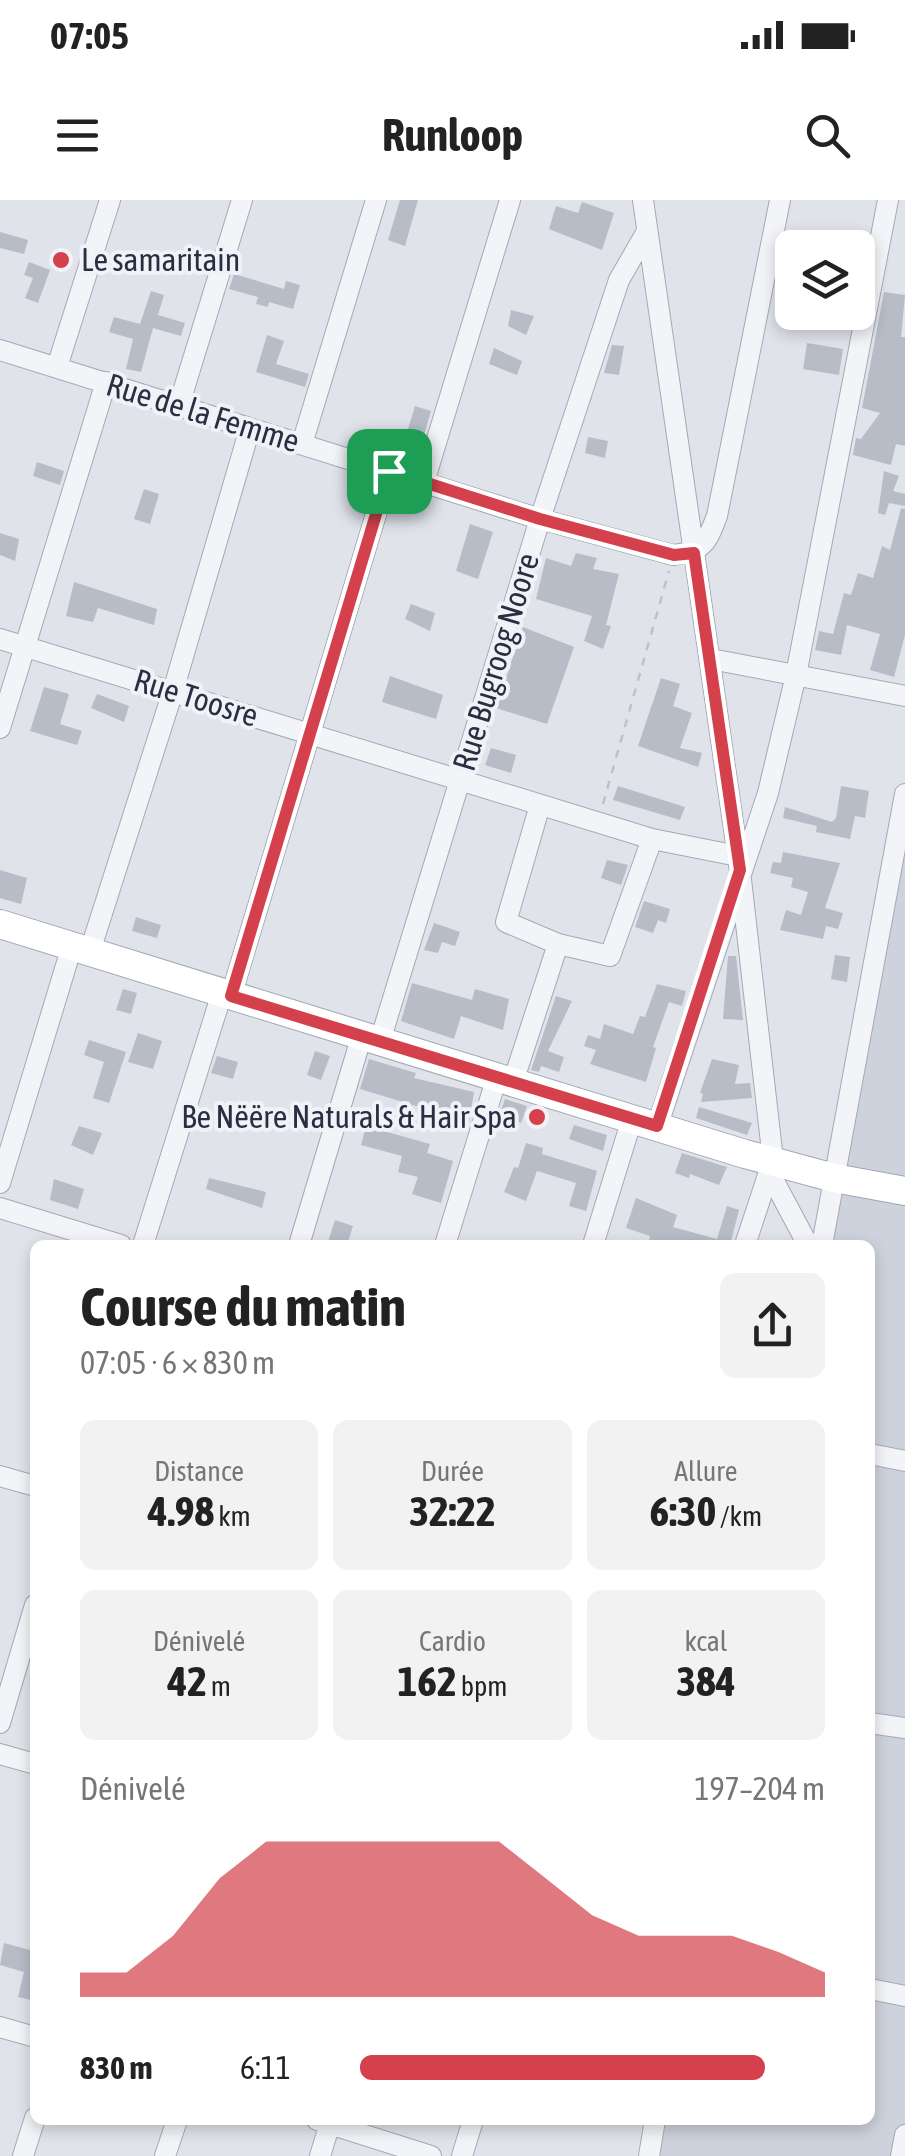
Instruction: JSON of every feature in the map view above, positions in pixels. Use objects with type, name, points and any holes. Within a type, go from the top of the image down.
[{"type":"main road","points":[[0,924],[771,1166],[905,1191]]},
{"type":"street","points":[[58,368],[110,200]]},
{"type":"street","points":[[179,406],[242,200]]},
{"type":"street","points":[[302,444],[376,200]]},
{"type":"street","points":[[424,482],[510,200]]},
{"type":"street","points":[[643,200],[684,554],[711,660],[739,863],[771,1166],[806,1240]]},
{"type":"street","points":[[684,554],[709,538],[717,516],[780,200]]},
{"type":"street","points":[[595,1240],[644,1123],[768,794],[796,675],[888,200]]},
{"type":"street","name":"Rue Bugroog Noore","points":[[301,1240],[460,780],[619,280],[646,233]]},
{"type":"street","name":"Rue de la Femme","points":[[0,350],[540,519],[684,554]]},
{"type":"street","points":[[0,728],[106,382]]},
{"type":"street","points":[[0,1183],[173,692],[250,428]]},
{"type":"street","points":[[144,1240],[226,995],[389,471]]},
{"type":"street","name":"Rue Toosre","points":[[0,639],[739,863]]},
{"type":"street","points":[[711,660],[905,696]]},
{"type":"street","points":[[823,1240],[905,794]]},
{"type":"street","points":[[540,805],[506,922],[558,944],[610,956],[652,839]]},
{"type":"street","points":[[448,1240],[558,944]]},
{"type":"street","points":[[747,1240],[771,1166]]},
{"type":"street","points":[[0,1208],[105,1240]]},
{"type":"street","points":[[875,1455],[905,1461]]},
{"type":"street","points":[[0,1476],[30,1485]]},
{"type":"street","points":[[0,1723],[30,1622]]},
{"type":"street","points":[[875,1724],[905,1728]]},
{"type":"street","points":[[0,1754],[30,1763]]},
{"type":"street","points":[[875,1990],[905,1996]]},
{"type":"street","points":[[0,2027],[30,2036]]},
{"type":"street","points":[[24,2156],[33,2125]]},
{"type":"street","points":[[166,2156],[175,2125]]},
{"type":"street","points":[[320,2156],[325,2125]]},
{"type":"street","points":[[338,2125],[432,2156]]},
{"type":"street","points":[[462,2156],[471,2125]]},
{"type":"street","points":[[649,2156],[655,2125]]},
{"type":"street","points":[[901,2156],[905,2136]]},
{"type":"path","points":[[598,822],[684,554]]},
{"type":"shaded area","points":[[905,794],[905,2156],[649,2156],[654,2125],[875,2125],[875,1240],[823,1240]]},
{"type":"building","points":[[400,200],[418,200],[405,246],[388,240]]},
{"type":"building","points":[[582,202],[614,213],[602,250],[549,229],[556,206],[578,213]]},
{"type":"building","points":[[0,232],[28,240],[24,254],[0,248]]},
{"type":"building","points":[[29,262],[50,270],[38,303],[25,298],[33,278],[24,275]]},
{"type":"building","points":[[234,274],[284,289],[286,281],[300,285],[293,309],[269,302],[268,307],[256,304],[258,297],[229,289]]},
{"type":"building","points":[[151,291],[164,295],[158,315],[185,323],[181,336],[153,328],[141,372],[126,369],[133,339],[109,332],[114,317],[140,324]]},
{"type":"building","points":[[884,292],[905,295],[901,337],[905,337],[905,446],[896,444],[891,465],[853,455],[856,438],[861,439],[880,413],[862,408]]},
{"type":"building","points":[[511,310],[534,316],[526,335],[508,326]]},
{"type":"building","points":[[267,335],[284,341],[276,364],[309,374],[305,387],[256,372]]},
{"type":"building","points":[[807,343],[843,349],[839,375],[803,369]]},
{"type":"building","points":[[612,345],[624,346],[619,375],[604,373]]},
{"type":"building","points":[[494,348],[522,361],[517,375],[489,364]]},
{"type":"building","points":[[415,406],[431,411],[420,449],[403,445]]},
{"type":"building","points":[[588,437],[608,441],[605,458],[585,453]]},
{"type":"building","points":[[37,462],[64,471],[60,485],[33,476]]},
{"type":"building","points":[[884,471],[899,476],[893,491],[905,494],[905,506],[889,503],[885,515],[878,513]]},
{"type":"building","points":[[144,489],[159,494],[150,524],[134,519]]},
{"type":"building","points":[[901,508],[905,509],[905,635],[894,677],[870,670],[880,634],[847,625],[841,655],[815,650],[819,631],[833,634],[844,593],[851,595],[858,573],[873,578],[882,546],[890,550]]},
{"type":"building","points":[[470,524],[493,532],[478,579],[456,571]]},
{"type":"building","points":[[0,533],[19,539],[15,561],[0,555]]},
{"type":"building","points":[[576,553],[597,558],[593,569],[619,574],[606,625],[611,626],[603,649],[584,641],[592,616],[536,599],[546,558],[571,566]]},
{"type":"building","points":[[74,582],[157,609],[154,625],[98,608],[93,622],[66,616]]},
{"type":"building","points":[[411,604],[435,613],[430,631],[405,619]]},
{"type":"building","points":[[523,627],[574,647],[547,724],[496,708]]},
{"type":"building","points":[[390,676],[443,695],[436,719],[382,702]]},
{"type":"building","points":[[661,678],[680,684],[673,706],[692,713],[680,748],[702,753],[698,767],[638,746]]},
{"type":"building","points":[[44,687],[69,694],[60,724],[82,731],[77,745],[30,731]]},
{"type":"building","points":[[97,694],[129,706],[124,722],[91,708]]},
{"type":"building","points":[[491,748],[516,755],[511,773],[485,765]]},
{"type":"building","points":[[618,786],[685,807],[680,820],[613,800]]},
{"type":"building","points":[[841,786],[869,791],[865,818],[855,816],[850,839],[816,832],[817,826],[783,818],[785,807],[832,822]]},
{"type":"building","points":[[783,852],[840,863],[825,908],[843,913],[838,929],[826,926],[823,939],[780,930],[786,910],[801,915],[808,892],[791,887],[793,878],[770,873],[773,862],[781,863]]},
{"type":"building","points":[[607,860],[628,865],[621,885],[601,878]]},
{"type":"building","points":[[0,870],[27,878],[21,904],[0,898]]},
{"type":"building","points":[[644,901],[670,909],[666,923],[658,920],[653,933],[635,927]]},
{"type":"building","points":[[136,917],[161,925],[157,938],[132,931]]},
{"type":"building","points":[[434,923],[460,932],[455,946],[442,942],[438,953],[424,950]]},
{"type":"building","points":[[835,955],[850,957],[847,982],[831,979]]},
{"type":"building","points":[[728,956],[736,956],[743,1020],[723,1019]]},
{"type":"building","points":[[412,983],[472,1000],[475,989],[509,999],[503,1030],[461,1016],[454,1039],[401,1021]]},
{"type":"building","points":[[657,984],[686,991],[682,1006],[669,1002],[646,1082],[590,1064],[596,1050],[584,1046],[588,1035],[600,1039],[604,1024],[633,1034],[640,1016],[645,1017]]},
{"type":"building","points":[[123,989],[137,993],[131,1014],[116,1010]]},
{"type":"building","points":[[556,996],[572,1001],[548,1051],[564,1057],[559,1072],[541,1066],[539,1072],[531,1070]]},
{"type":"building","points":[[138,1033],[162,1041],[153,1069],[128,1062]]},
{"type":"building","points":[[89,1040],[126,1052],[109,1103],[93,1098],[104,1062],[84,1055]]},
{"type":"building","points":[[315,1051],[330,1056],[321,1080],[307,1075]]},
{"type":"building","points":[[217,1056],[238,1062],[233,1079],[211,1073]]},
{"type":"building","points":[[369,1059],[416,1073],[414,1078],[474,1092],[469,1122],[360,1089]]},
{"type":"building","points":[[712,1059],[739,1065],[735,1084],[750,1083],[752,1098],[701,1102],[700,1093]]},
{"type":"building","points":[[505,1099],[527,1106],[521,1123],[499,1116]]},
{"type":"building","points":[[699,1107],[752,1123],[747,1135],[696,1118]]},
{"type":"building","points":[[574,1125],[607,1135],[603,1151],[569,1139]]},
{"type":"building","points":[[79,1126],[102,1133],[93,1155],[71,1145]]},
{"type":"building","points":[[366,1126],[430,1144],[427,1153],[453,1161],[441,1203],[412,1194],[418,1177],[398,1172],[402,1156],[361,1145]]},
{"type":"building","points":[[526,1143],[543,1148],[542,1154],[597,1171],[586,1211],[569,1206],[576,1183],[537,1171],[526,1201],[504,1192]]},
{"type":"building","points":[[682,1153],[727,1167],[719,1185],[675,1173]]},
{"type":"building","points":[[209,1178],[266,1192],[262,1208],[206,1189]]},
{"type":"building","points":[[54,1179],[84,1189],[78,1209],[50,1200]]},
{"type":"building","points":[[636,1198],[677,1215],[673,1227],[717,1239],[727,1206],[739,1210],[731,1240],[649,1240],[650,1236],[626,1228]]},
{"type":"building","points":[[335,1220],[353,1226],[349,1240],[329,1240]]},
{"type":"building","points":[[4,1943],[30,1950],[30,2000],[18,1997],[24,1972],[0,1965]]},
{"type":"place","name":"Le samaritain","points":[[61,260]]},
{"type":"place","name":"Be Nëëre Naturals & Hair Spa","points":[[537,1117]]},
{"type":"route","points":[[389,471],[540,519],[674,555],[694,553],[740,870],[657,1126],[231,996],[389,471]]}]
